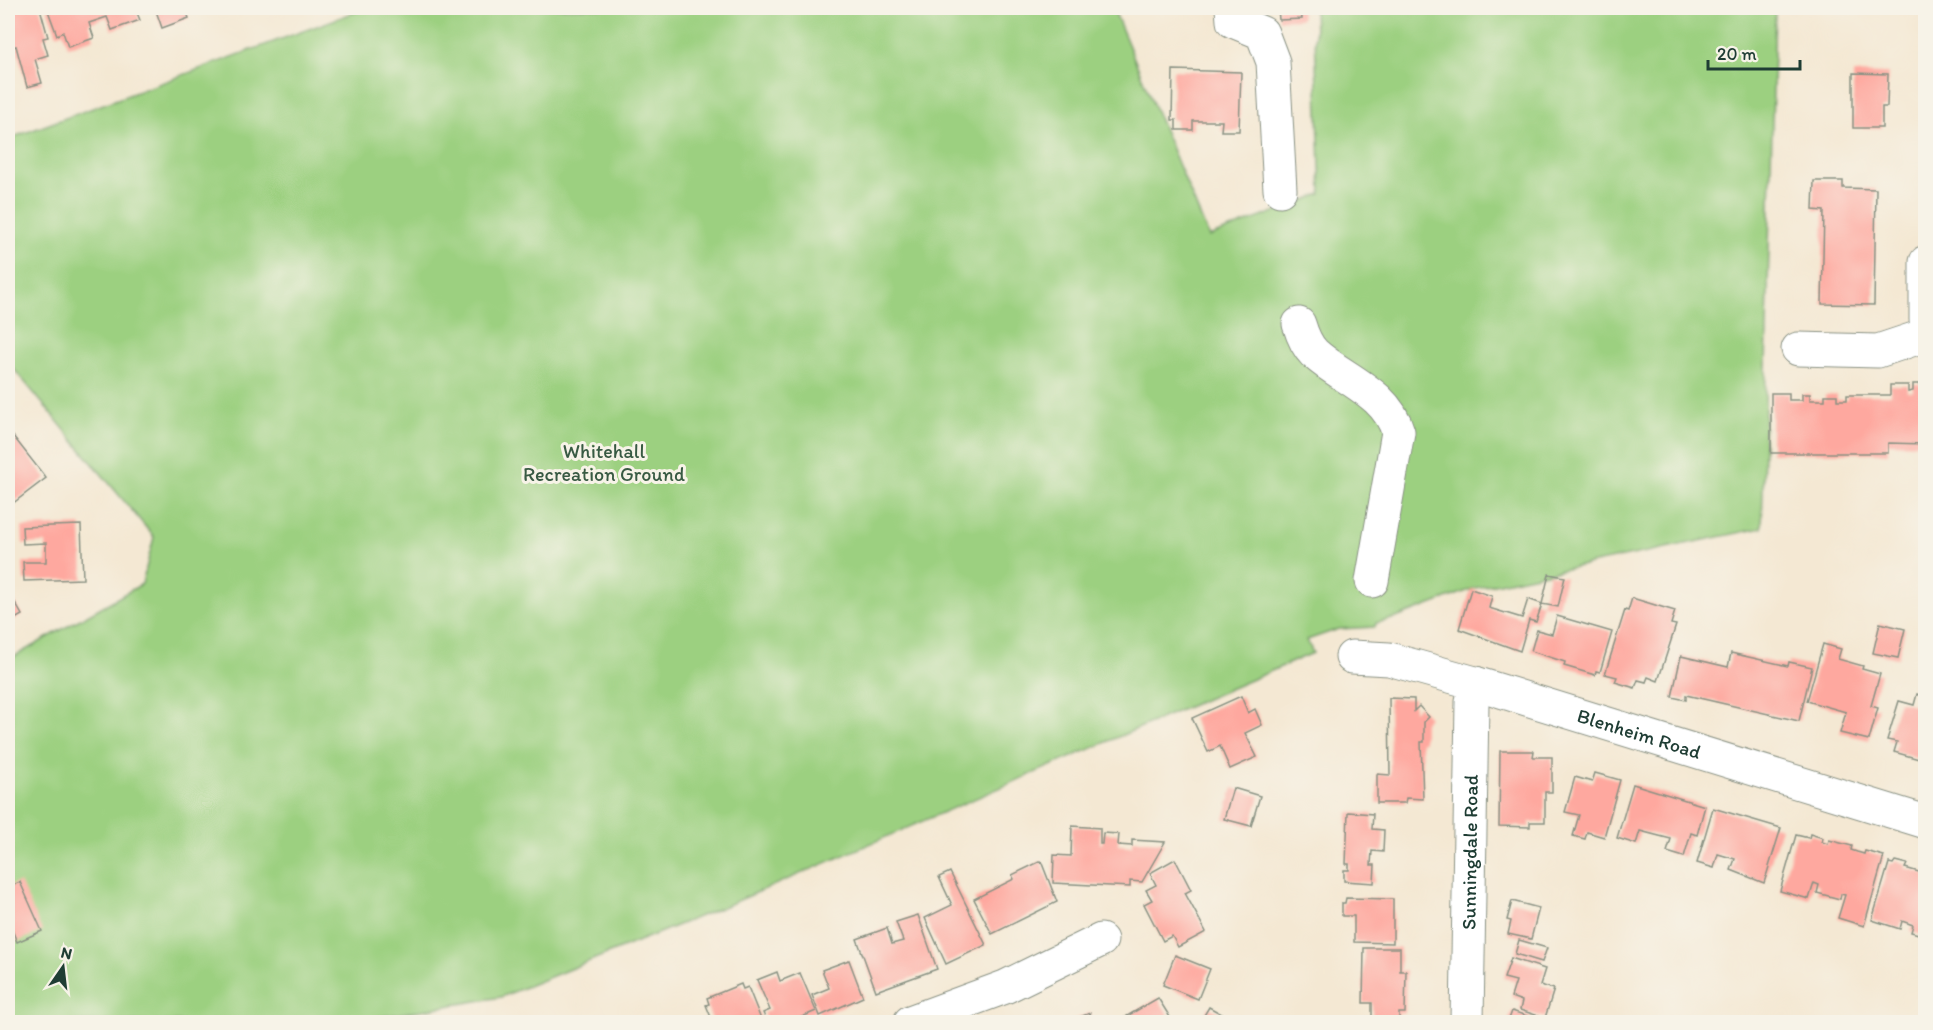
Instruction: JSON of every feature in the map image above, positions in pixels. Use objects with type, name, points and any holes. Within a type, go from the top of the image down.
[{"type":"street","points":[[1233,14],[1262,33],[1273,62],[1280,190]]},
{"type":"street","points":[[1926,262],[1923,307],[1926,320]]},
{"type":"street","points":[[1299,324],[1304,339],[1313,352],[1356,380],[1394,418],[1398,432],[1372,580]]},
{"type":"street","points":[[1798,349],[1878,351],[1926,335]]},
{"type":"street","name":"Blenheim Road","points":[[1352,657],[1389,658],[1926,822]]},
{"type":"street","name":"Sunningdale Road","points":[[1467,1023],[1472,702],[1475,683]]},
{"type":"street","points":[[910,1023],[1005,987],[1101,940]]},
{"type":"green space","name":"Whitehall Recreation Ground","points":[[366,8],[1113,8],[1209,237],[1321,194],[1314,8],[1775,8],[1762,528],[1475,588],[1396,618],[1376,623],[1375,627],[1339,629],[1307,640],[1313,653],[735,902],[501,997],[350,1022],[229,1022],[228,1019],[206,1022],[8,1022],[8,660],[142,584],[154,537],[8,362],[8,139]]},
{"type":"building","points":[[19,8],[40,8],[48,37],[43,38],[48,55],[35,59],[42,83],[27,87],[16,46],[8,48],[8,11]]},
{"type":"building","points":[[47,8],[135,8],[140,20],[112,30],[107,17],[89,23],[94,38],[68,47],[63,32],[57,35]]},
{"type":"building","points":[[155,8],[185,8],[189,18],[162,28]]},
{"type":"building","points":[[1278,8],[1301,8],[1302,19],[1279,20]]},
{"type":"building","points":[[1173,70],[1241,72],[1239,131],[1221,131],[1222,121],[1193,121],[1193,130],[1176,130],[1176,120],[1172,120]]},
{"type":"building","points":[[1853,73],[1888,74],[1887,107],[1882,107],[1882,128],[1853,128]]},
{"type":"building","points":[[1814,181],[1843,181],[1843,188],[1876,189],[1874,305],[1822,304],[1824,211],[1813,210]]},
{"type":"building","points":[[1913,384],[1926,384],[1926,444],[1888,443],[1888,453],[1771,453],[1771,393],[1789,393],[1789,400],[1802,400],[1802,394],[1810,394],[1810,400],[1825,400],[1825,395],[1837,395],[1837,400],[1847,400],[1847,395],[1890,395],[1890,385],[1908,385],[1908,392],[1913,391]]},
{"type":"building","points":[[13,436],[46,478],[8,507],[8,440]]},
{"type":"building","points":[[81,525],[83,579],[24,581],[23,562],[46,562],[46,543],[23,544],[22,527]]},
{"type":"building","points":[[1549,574],[1565,577],[1558,607],[1542,604]]},
{"type":"building","points":[[1471,589],[1492,596],[1489,608],[1522,618],[1528,599],[1542,604],[1536,622],[1529,620],[1520,651],[1459,629]]},
{"type":"building","points":[[8,590],[22,615],[8,623]]},
{"type":"building","points":[[1632,598],[1675,611],[1671,624],[1676,625],[1658,681],[1648,677],[1646,682],[1638,680],[1635,688],[1615,682],[1617,677],[1605,674],[1625,610],[1628,611]]},
{"type":"building","points":[[1557,616],[1612,632],[1600,672],[1596,671],[1595,675],[1564,666],[1565,662],[1531,651],[1537,630],[1552,634]]},
{"type":"building","points":[[1880,623],[1905,629],[1898,658],[1873,653]]},
{"type":"building","points":[[1823,644],[1841,649],[1838,659],[1863,666],[1862,669],[1880,674],[1871,706],[1878,708],[1869,740],[1840,733],[1846,712],[1807,701]]},
{"type":"building","points":[[1731,653],[1788,666],[1789,662],[1812,667],[1799,721],[1686,695],[1686,700],[1672,697],[1681,656],[1728,667]]},
{"type":"building","points":[[1917,694],[1926,697],[1926,761],[1894,752],[1897,742],[1887,740],[1899,701],[1914,705]]},
{"type":"building","points":[[1241,696],[1248,713],[1255,709],[1262,725],[1245,733],[1257,757],[1230,769],[1220,746],[1208,752],[1192,718]]},
{"type":"building","points":[[1389,698],[1414,699],[1414,711],[1419,706],[1429,717],[1424,722],[1424,742],[1421,742],[1423,799],[1406,798],[1405,803],[1377,803],[1377,774],[1390,775]]},
{"type":"building","points":[[1500,751],[1534,751],[1533,757],[1552,757],[1552,792],[1545,792],[1545,822],[1530,822],[1530,827],[1499,826]]},
{"type":"building","points":[[1595,773],[1620,780],[1604,837],[1587,832],[1585,839],[1573,836],[1579,815],[1565,812],[1575,777],[1592,782]]},
{"type":"building","points":[[1633,784],[1705,806],[1697,835],[1691,833],[1684,857],[1667,852],[1671,839],[1640,831],[1636,844],[1617,838]]},
{"type":"building","points":[[1233,788],[1260,796],[1251,826],[1224,819]]},
{"type":"building","points":[[1713,808],[1781,828],[1764,883],[1731,870],[1735,859],[1718,854],[1714,868],[1697,863]]},
{"type":"building","points":[[1348,812],[1373,814],[1372,829],[1384,830],[1383,852],[1372,851],[1371,865],[1375,865],[1374,883],[1344,881],[1344,870],[1349,870],[1349,864],[1346,864]]},
{"type":"building","points":[[1072,826],[1100,828],[1100,844],[1102,844],[1103,833],[1119,834],[1118,845],[1132,846],[1132,840],[1165,842],[1142,882],[1130,881],[1130,887],[1053,883],[1054,855],[1071,856]]},
{"type":"building","points":[[1810,834],[1823,838],[1822,842],[1828,844],[1829,840],[1852,846],[1851,850],[1857,852],[1864,854],[1865,851],[1884,856],[1864,926],[1838,918],[1845,895],[1841,894],[1840,899],[1817,893],[1819,885],[1814,883],[1809,899],[1780,891],[1796,835],[1809,838]]},
{"type":"building","points":[[1175,859],[1191,890],[1185,893],[1206,932],[1178,947],[1172,936],[1163,941],[1144,904],[1152,900],[1146,890],[1156,885],[1150,873]]},
{"type":"building","points":[[1041,861],[1057,902],[992,934],[974,899],[1014,879],[1012,875]]},
{"type":"building","points":[[1895,861],[1907,864],[1905,868],[1926,874],[1926,936],[1911,932],[1913,925],[1902,921],[1900,929],[1872,920],[1889,863],[1893,864]]},
{"type":"building","points":[[950,872],[986,945],[946,964],[925,918],[952,905],[939,877]]},
{"type":"building","points":[[20,882],[42,931],[17,942],[8,920],[8,887]]},
{"type":"building","points":[[1346,898],[1393,899],[1393,943],[1354,942],[1354,916],[1342,916],[1342,903],[1345,903]]},
{"type":"building","points":[[1512,901],[1539,908],[1531,939],[1508,934],[1511,921],[1507,920]]},
{"type":"building","points":[[918,915],[937,969],[876,991],[857,939],[887,928],[892,944],[903,941],[896,922]]},
{"type":"building","points":[[1519,940],[1547,948],[1542,962],[1515,954]]},
{"type":"building","points":[[1364,948],[1400,948],[1400,971],[1406,971],[1405,1013],[1399,1013],[1399,1022],[1372,1022],[1372,1003],[1363,1003]]},
{"type":"building","points":[[1175,955],[1210,969],[1198,999],[1163,985]]},
{"type":"building","points":[[1511,958],[1545,969],[1540,985],[1554,989],[1545,1018],[1520,1010],[1522,1001],[1511,997],[1516,981],[1504,978]]},
{"type":"building","points":[[849,960],[863,997],[820,1016],[812,995],[829,988],[822,970]]},
{"type":"building","points":[[777,972],[780,981],[800,973],[816,1011],[797,1019],[799,1022],[767,1022],[763,1013],[770,1010],[757,980]]},
{"type":"building","points":[[741,984],[743,989],[748,987],[762,1022],[713,1022],[706,1005],[709,1004],[707,998]]},
{"type":"building","points":[[1158,998],[1173,1022],[1117,1022],[1134,1012]]},
{"type":"building","points":[[1209,1007],[1229,1018],[1226,1022],[1200,1022]]},
{"type":"building","points":[[1512,1011],[1545,1022],[1508,1022]]},
{"type":"building","points":[[1090,1013],[1094,1022],[1070,1021]]}]
